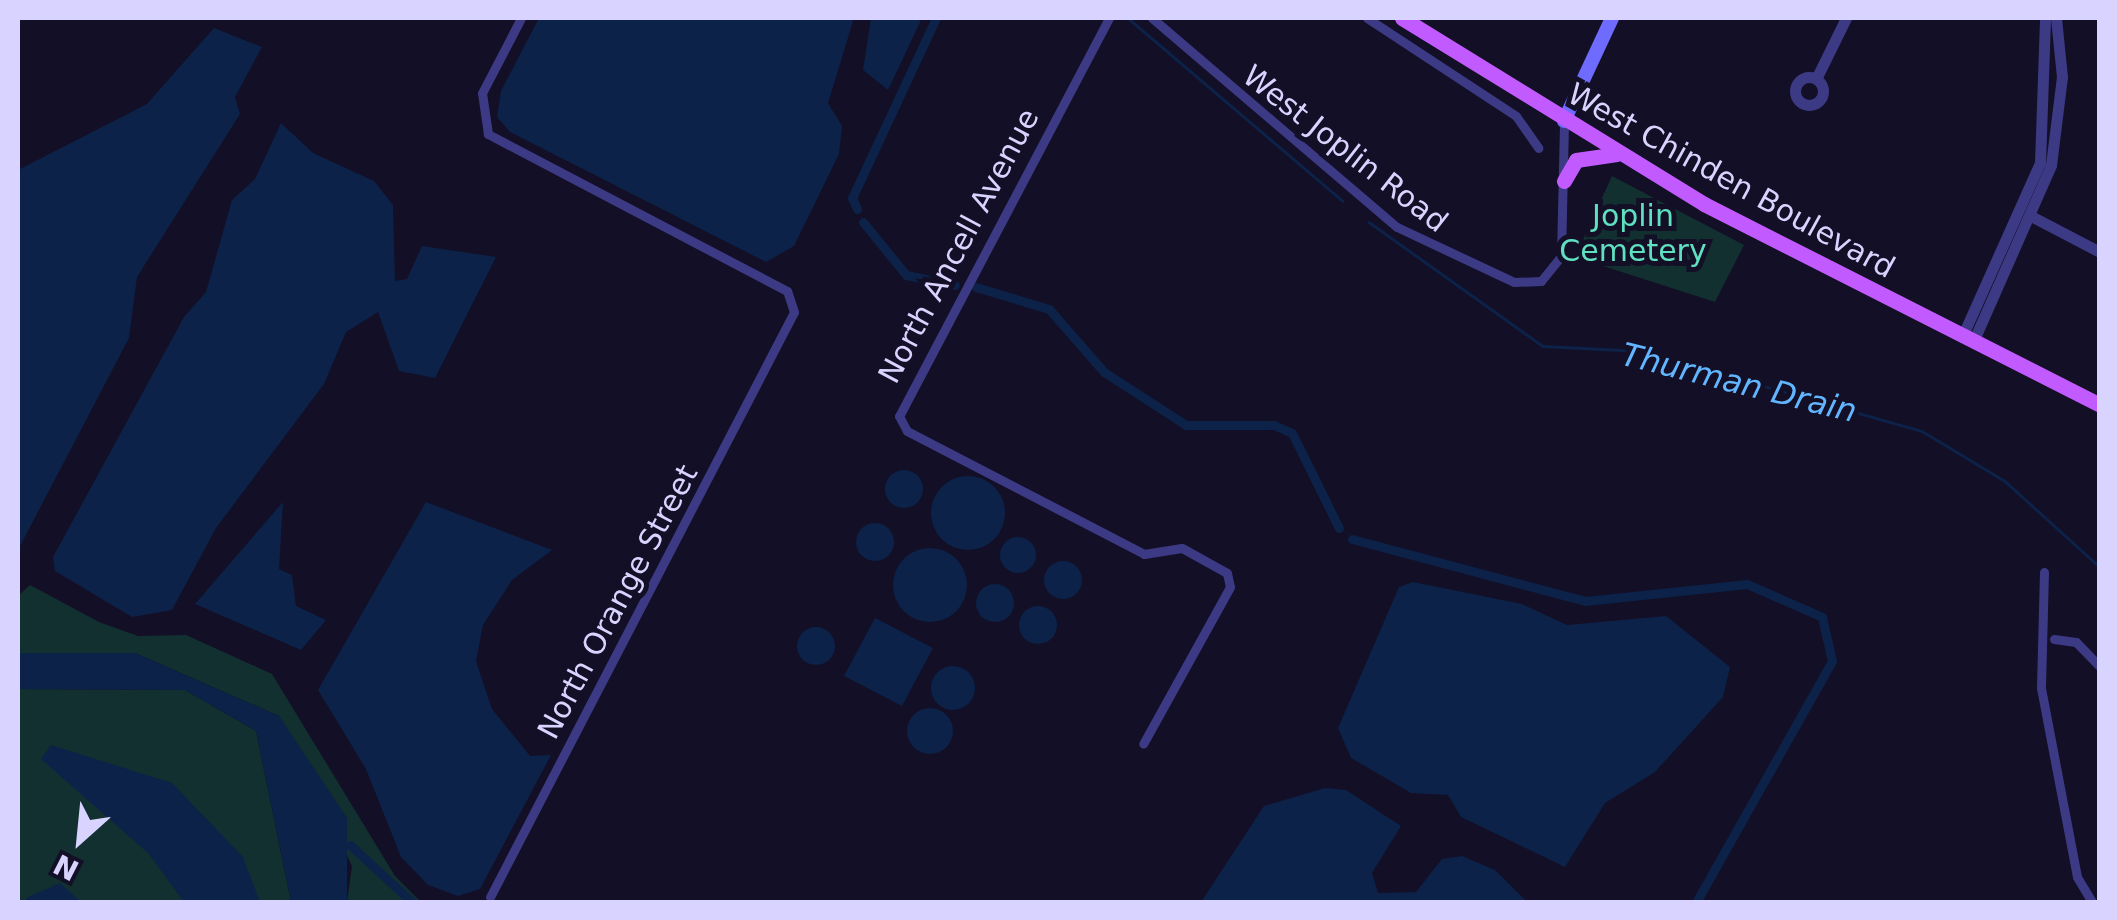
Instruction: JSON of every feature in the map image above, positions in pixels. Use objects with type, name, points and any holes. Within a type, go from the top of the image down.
[{"type":"main road","name":"West Chinden Boulevard","points":[[1402,18],[1619,154],[2100,405]]},
{"type":"main road","points":[[1564,121],[1612,18]]},
{"type":"main road","points":[[1564,181],[1576,160],[1619,154]]},
{"type":"street","name":"North Orange Street","points":[[490,897],[791,330],[786,291],[501,145],[480,123],[482,93],[521,18]]},
{"type":"street","name":"North Ancell Avenue","points":[[1108,18],[899,416],[907,431],[1144,554],[1182,548],[1228,573],[1230,587],[1143,744]]},
{"type":"street","name":"West Joplin Road","points":[[1152,18],[1262,120],[1407,235],[1466,267],[1529,283],[1554,272],[1564,181],[1564,121]]},
{"type":"street","points":[[1367,18],[1516,116],[1538,148]]},
{"type":"street","points":[[1816,78],[1846,18]]},
{"type":"street","points":[[2029,214],[2048,124],[2045,18]]},
{"type":"street","points":[[1968,339],[2029,214],[2058,128],[2056,18]]},
{"type":"street","points":[[2029,214],[2100,252]]},
{"type":"street","points":[[2044,572],[2041,688],[2077,877],[2092,902]]},
{"type":"street","points":[[2054,639],[2076,642],[2100,667]]},
{"type":"green space","name":"Joplin Cemetery","points":[[1612,176],[1744,245],[1715,302],[1575,257]]},
{"type":"green space","points":[[30,585],[99,622],[138,636],[186,635],[272,674],[395,876],[421,902],[347,902],[352,866],[279,716],[135,653],[18,653],[18,596]]},
{"type":"green space","points":[[18,689],[185,690],[256,731],[291,902],[18,902]]},
{"type":"water","points":[[539,18],[854,18],[828,103],[842,126],[839,154],[794,246],[766,262],[510,132],[497,117],[501,91]]},
{"type":"water","points":[[871,18],[922,18],[888,90],[863,70]]},
{"type":"water","points":[[214,28],[262,47],[235,97],[240,114],[137,277],[129,338],[18,550],[18,170],[147,104]]},
{"type":"water","points":[[281,123],[313,153],[374,181],[393,205],[395,281],[407,279],[422,246],[496,257],[435,378],[399,371],[378,312],[346,332],[324,384],[216,528],[172,610],[132,617],[55,571],[53,557],[184,317],[206,292],[232,200],[255,179]]},
{"type":"water","points":[[904,470],[917,476],[923,489],[917,502],[904,508],[891,502],[885,489],[891,476]]},
{"type":"water","points":[[968,476],[994,487],[1005,513],[994,539],[968,550],[942,539],[931,513],[942,487]]},
{"type":"water","points":[[283,502],[279,569],[292,575],[296,606],[326,620],[301,650],[195,604]]},
{"type":"water","points":[[426,502],[552,550],[512,580],[483,625],[476,661],[492,709],[530,756],[551,755],[480,889],[458,896],[428,885],[401,857],[366,769],[318,690]]},
{"type":"water","points":[[875,523],[888,529],[894,542],[888,555],[875,561],[862,555],[856,542],[862,529]]},
{"type":"water","points":[[1018,537],[1031,542],[1036,555],[1031,568],[1018,573],[1005,568],[1000,555],[1005,542]]},
{"type":"water","points":[[930,548],[956,559],[967,585],[956,611],[930,622],[904,611],[893,585],[904,559]]},
{"type":"water","points":[[1063,561],[1076,567],[1082,580],[1076,593],[1063,599],[1050,593],[1044,580],[1050,567]]},
{"type":"water","points":[[1413,582],[1522,604],[1567,625],[1666,616],[1730,667],[1723,697],[1655,772],[1605,803],[1565,867],[1461,817],[1448,795],[1411,793],[1351,758],[1338,728],[1399,587]]},
{"type":"water","points":[[995,584],[1008,590],[1014,603],[1008,616],[995,622],[982,616],[976,603],[982,590]]},
{"type":"water","points":[[1038,606],[1051,612],[1057,625],[1051,638],[1038,644],[1025,638],[1019,625],[1025,612]]},
{"type":"water","points":[[875,618],[933,648],[902,706],[844,676]]},
{"type":"water","points":[[816,627],[829,633],[835,646],[829,659],[816,665],[803,659],[797,646],[803,633]]},
{"type":"water","points":[[18,653],[135,653],[279,716],[347,818],[347,902],[291,902],[256,731],[185,690],[18,689]]},
{"type":"water","points":[[953,666],[969,672],[975,688],[969,704],[953,710],[937,704],[931,688],[937,672]]},
{"type":"water","points":[[930,708],[946,715],[953,731],[946,747],[930,754],[914,747],[907,731],[914,715]]},
{"type":"water","points":[[51,745],[172,783],[243,857],[260,902],[184,902],[148,853],[41,759]]},
{"type":"water","points":[[1325,788],[1346,790],[1401,826],[1372,873],[1378,893],[1416,892],[1442,859],[1462,856],[1495,870],[1527,902],[1201,902],[1264,806]]},
{"type":"water","points":[[60,883],[81,902],[24,902],[28,897]]},
{"type":"waterway","points":[[857,209],[852,198],[936,18]]},
{"type":"waterway","name":"Thurman Drain","points":[[1128,18],[1343,201]]},
{"type":"waterway","points":[[863,222],[906,275],[955,285]]},
{"type":"waterway","name":"Thurman Drain","points":[[1369,222],[1543,346],[1641,351],[1922,431],[2005,481],[2100,567]]},
{"type":"waterway","points":[[976,287],[1049,309],[1104,372],[1186,425],[1274,425],[1292,433],[1339,528]]},
{"type":"waterway","points":[[1352,539],[1585,601],[1747,584],[1822,617],[1832,661],[1696,902]]},
{"type":"waterway","points":[[350,845],[412,902]]}]
